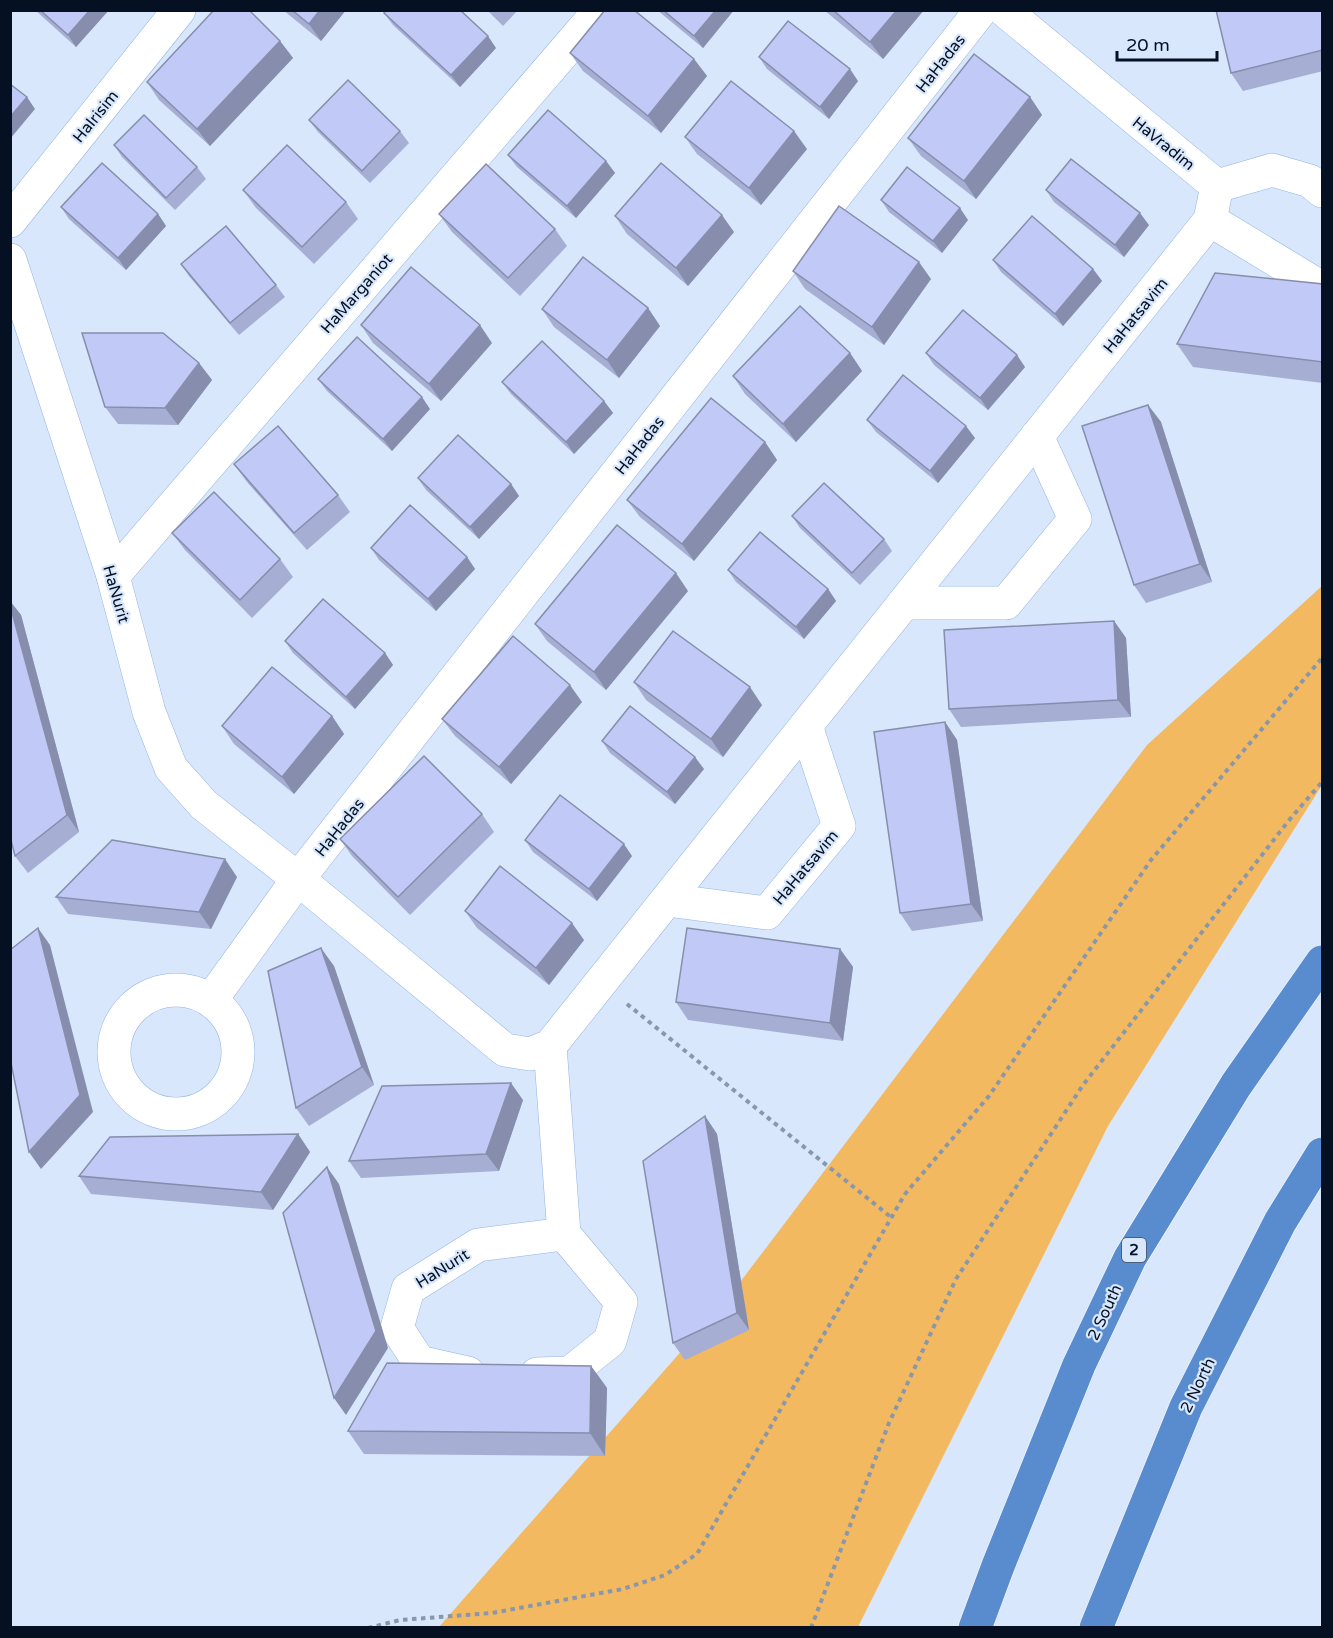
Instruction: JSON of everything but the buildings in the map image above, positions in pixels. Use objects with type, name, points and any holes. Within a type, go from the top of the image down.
[{"type":"highway","name":"2 South","points":[[975,1628],[1079,1365],[1130,1258],[1236,1085],[1323,962]]},
{"type":"highway","name":"2 North","points":[[1095,1628],[1186,1407],[1280,1222],[1323,1155]]},
{"type":"street","name":"HaIrisim","points":[[10,221],[179,10]]},
{"type":"street","name":"HaMarganiot","points":[[112,576],[600,10]]},
{"type":"street","name":"HaHadas","points":[[298,879],[981,10]]},
{"type":"street","name":"HaVradim","points":[[1018,16],[1217,186]]},
{"type":"street","points":[[1217,186],[1272,170],[1310,181],[1323,191]]},
{"type":"street","name":"HaHatsavim","points":[[540,1050],[601,983],[1210,220],[1217,186]]},
{"type":"street","points":[[1210,220],[1323,288]]},
{"type":"street","name":"HaNurit","points":[[10,260],[112,576],[148,712],[171,768],[204,805],[506,1050],[540,1050]]},
{"type":"street","points":[[904,603],[1006,603],[1075,519],[1037,436]]},
{"type":"street","name":"HaHatsavim","points":[[667,900],[767,913],[839,826],[806,726]]},
{"type":"street","points":[[211,1000],[298,879]]},
{"type":"street","points":[[540,1050],[564,1234]]},
{"type":"street","name":"HaNurit","points":[[564,1234],[621,1302],[610,1341],[570,1373],[476,1375],[419,1362],[397,1328],[408,1289],[478,1245],[564,1234]]},
{"type":"path","points":[[368,1628],[400,1620],[492,1613],[623,1590],[665,1575],[697,1554],[906,1194],[989,1096],[1151,860],[1323,658]]},
{"type":"path","points":[[810,1628],[889,1423],[956,1279],[1083,1085],[1290,819],[1323,782]]},
{"type":"path","points":[[601,983],[892,1218]]},
{"type":"shaded area","points":[[1322,586],[1322,785],[1108,1126],[858,1627],[438,1628],[728,1298],[1147,745]]}]
